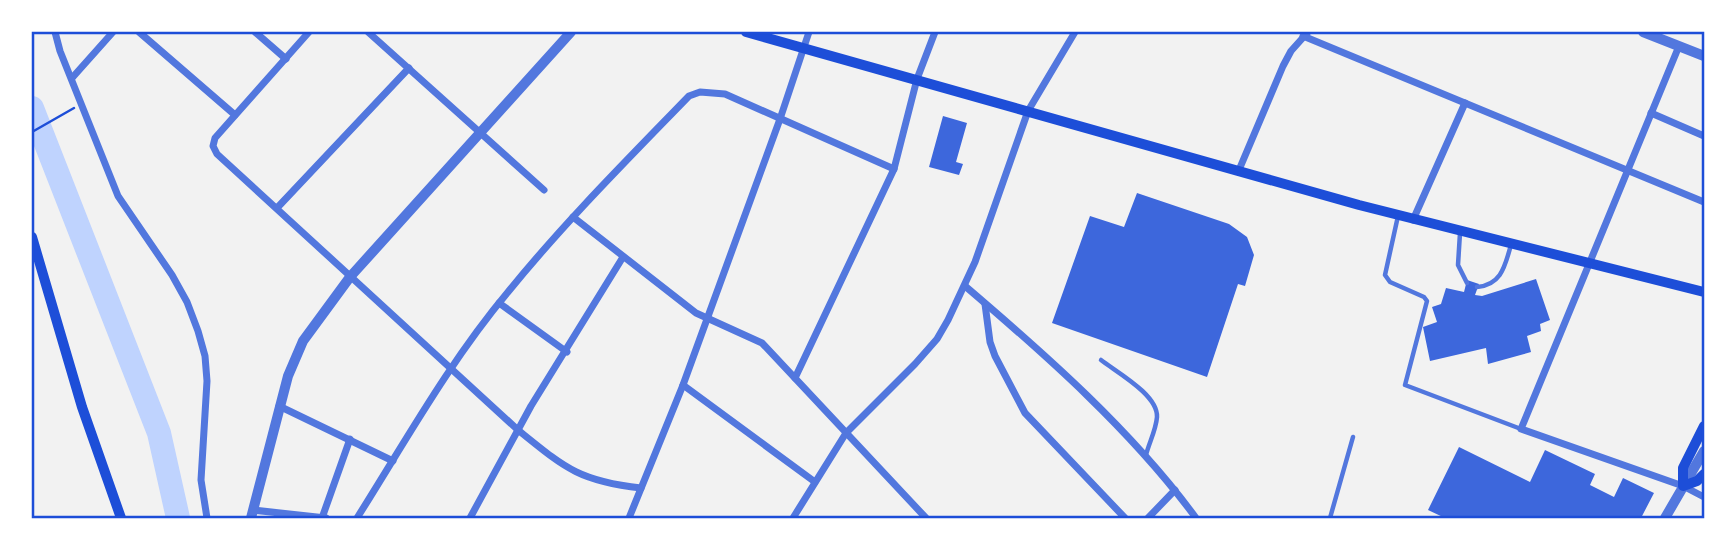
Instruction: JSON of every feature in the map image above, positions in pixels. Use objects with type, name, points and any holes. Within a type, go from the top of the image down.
[{"type":"main road","points":[[746,32],[1398,216],[1704,292]]},
{"type":"main road","points":[[32,237],[82,407],[121,519]]},
{"type":"main road","points":[[1704,426],[1683,468],[1684,486],[1697,481],[1704,474]]},
{"type":"street","points":[[55,32],[118,196],[172,275],[187,302],[198,331],[205,356],[207,382],[201,480],[207,519]]},
{"type":"street","points":[[72,78],[113,32]]},
{"type":"street","points":[[139,32],[235,115]]},
{"type":"street","points":[[255,32],[286,59]]},
{"type":"street","points":[[309,32],[214,141],[217,154],[518,430],[572,471],[606,484],[641,488]]},
{"type":"street","points":[[368,32],[544,190]]},
{"type":"street","points":[[350,439],[324,518],[252,514],[279,407],[295,355],[303,341],[350,276],[571,32]]},
{"type":"street","points":[[629,519],[683,384],[809,32]]},
{"type":"street","points":[[795,378],[894,169],[917,79],[935,32]]},
{"type":"street","points":[[793,519],[846,433],[928,351],[948,320],[965,286],[1028,111],[1075,32]]},
{"type":"street","points":[[1643,32],[1704,56]]},
{"type":"street","points":[[1239,170],[1283,66],[1305,34],[1704,202]]},
{"type":"street","points":[[1679,46],[1521,429],[1684,486],[1704,497]]},
{"type":"street","points":[[277,208],[409,68]]},
{"type":"street","points":[[357,519],[452,368],[499,303],[573,217],[689,96],[710,91],[736,99],[894,169]]},
{"type":"street","points":[[1413,220],[1465,103]]},
{"type":"street","points":[[1651,113],[1704,136]]},
{"type":"street","points":[[573,217],[682,304],[762,343],[926,519]]},
{"type":"street","points":[[470,519],[536,398],[624,257]]},
{"type":"street","points":[[965,286],[1083,393],[1146,456],[1196,519]]},
{"type":"street","points":[[499,303],[566,352]]},
{"type":"street","points":[[985,303],[989,342],[1025,413],[1125,519]]},
{"type":"street","points":[[683,384],[815,482]]},
{"type":"street","points":[[279,407],[393,461]]},
{"type":"street","points":[[1665,519],[1704,452]]},
{"type":"street","points":[[1148,519],[1175,490]]},
{"type":"lane","points":[[1398,216],[1385,275],[1390,282],[1424,297],[1427,301],[1405,385],[1521,429]]},
{"type":"lane","points":[[1461,232],[1458,265],[1466,283]]},
{"type":"lane","points":[[1477,287],[1492,285],[1501,276],[1511,244]]},
{"type":"lane","points":[[1101,360],[1150,397],[1156,407],[1157,419],[1146,456]]},
{"type":"lane","points":[[1330,519],[1353,437]]},
{"type":"path","points":[[32,132],[81,104]]},
{"type":"building","points":[[943,116],[967,123],[956,162],[963,164],[959,175],[929,167]]},
{"type":"building","points":[[1137,193],[1229,224],[1247,237],[1254,255],[1245,286],[1238,284],[1207,377],[1052,323],[1090,216],[1124,227]]},
{"type":"building","points":[[1536,279],[1550,320],[1540,324],[1541,331],[1527,336],[1531,352],[1488,364],[1486,348],[1430,361],[1423,327],[1437,322],[1432,307],[1441,304],[1446,288],[1464,292],[1467,280],[1479,284],[1475,295],[1482,296]]},
{"type":"building","points":[[1459,447],[1530,482],[1545,450],[1595,474],[1590,485],[1614,497],[1623,478],[1654,493],[1641,518],[1445,518],[1428,510]]},
{"type":"waterway","points":[[32,108],[159,433],[178,518]]}]
